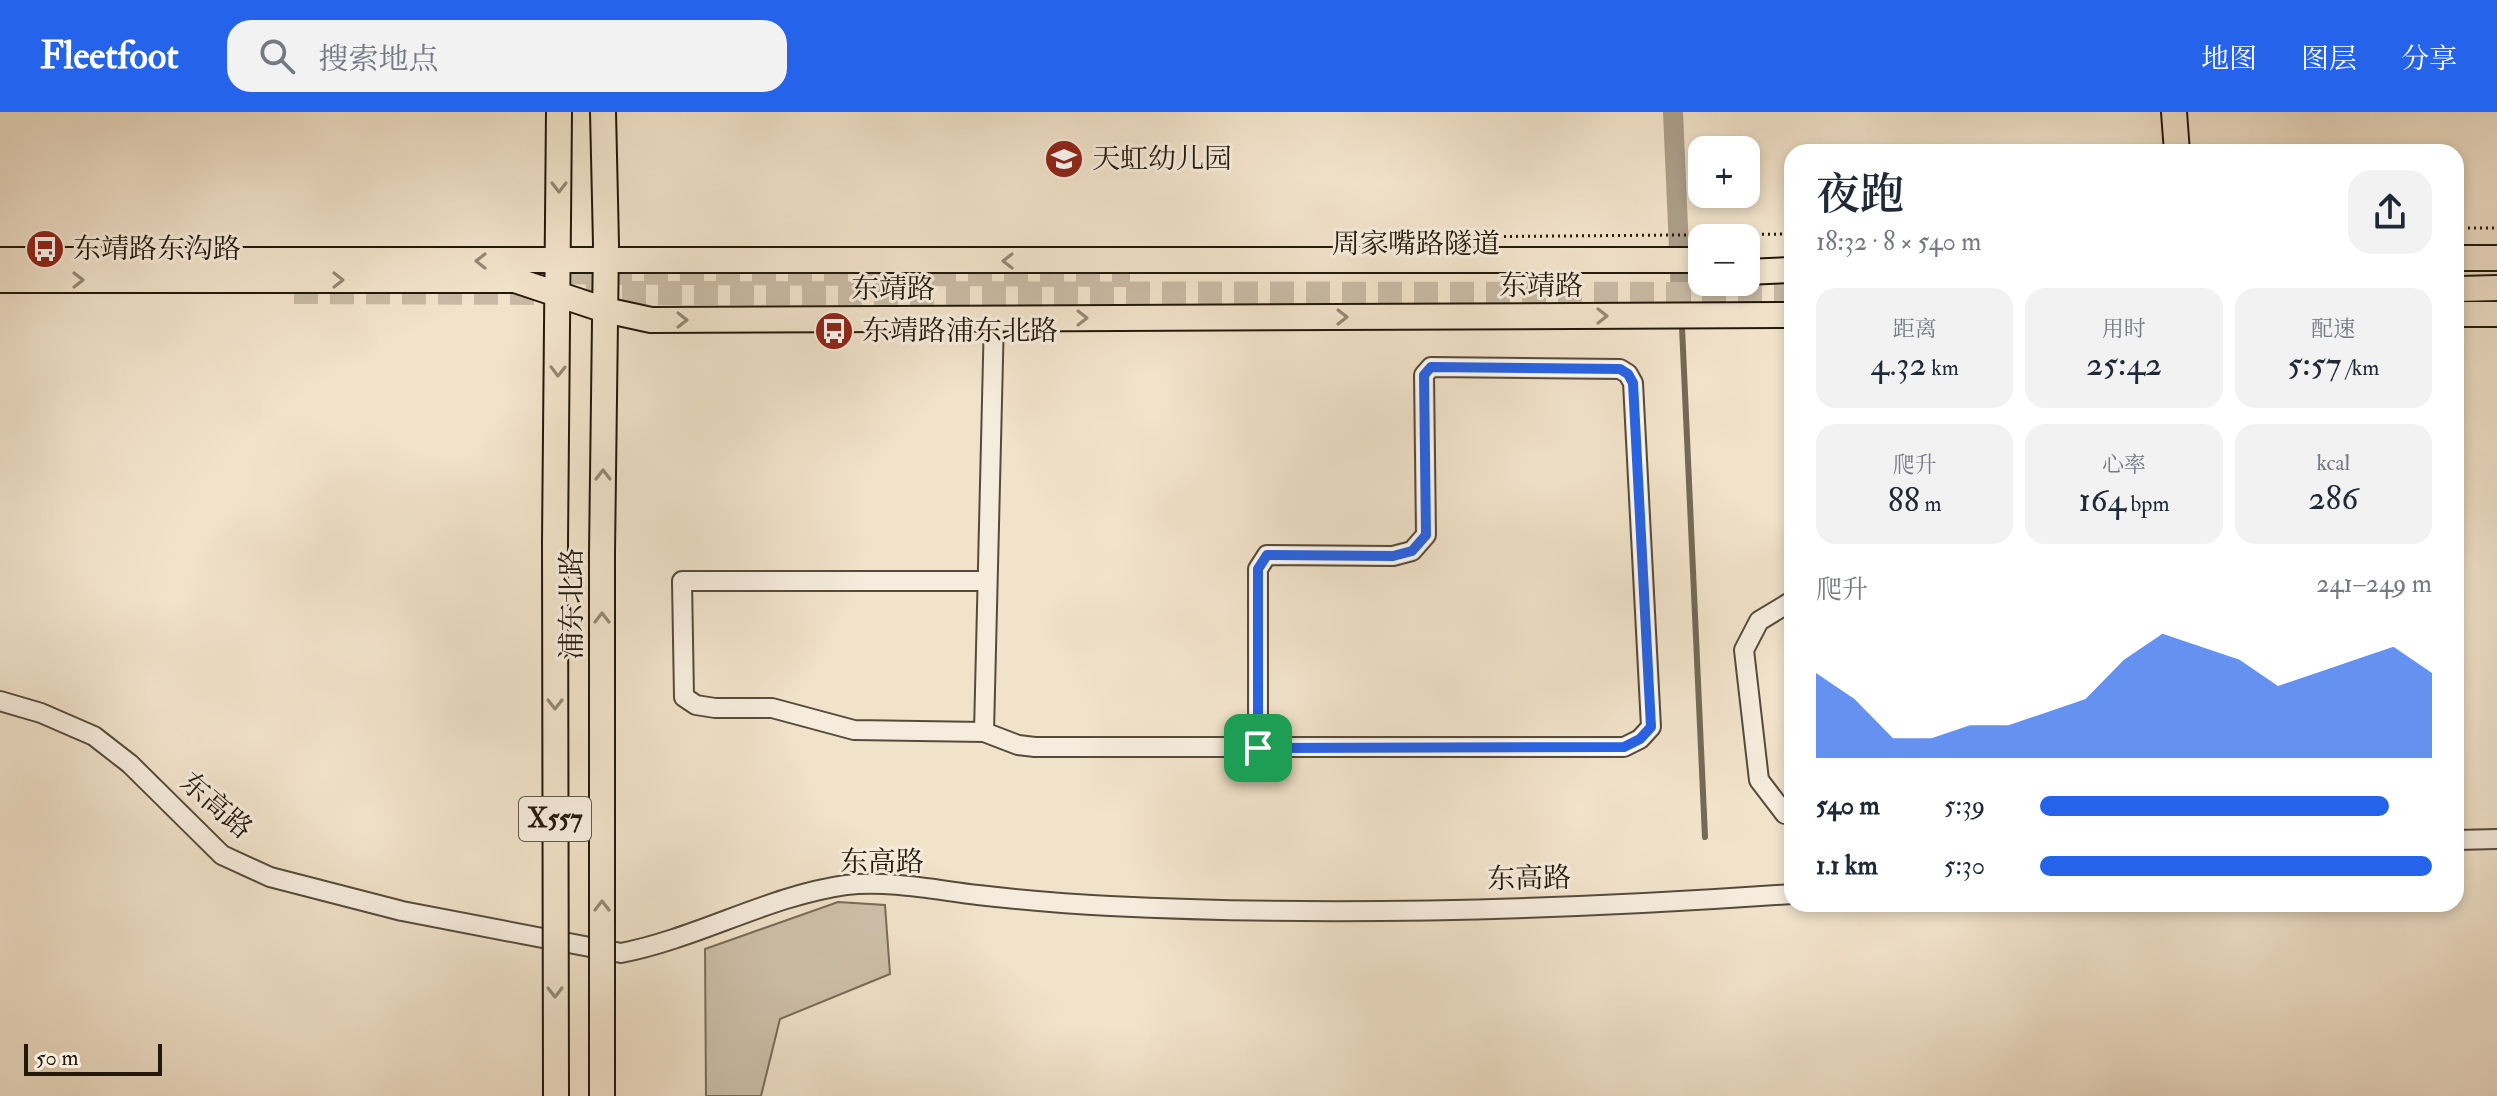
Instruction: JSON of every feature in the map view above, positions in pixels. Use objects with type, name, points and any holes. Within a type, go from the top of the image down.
[{"type":"main road","name":"浦东北路","points":[[556,1096],[555,542],[559,112]]},
{"type":"main road","name":"浦东北路","points":[[602,1096],[602,553],[606,260],[603,112]]},
{"type":"main road","points":[[2174,112],[2176,144]]},
{"type":"main road","points":[[2464,258],[2497,258]]},
{"type":"main road","name":"东靖路","points":[[0,260],[1688,260]]},
{"type":"main road","points":[[1760,260],[1784,260]]},
{"type":"main road","points":[[1760,271],[1784,270]]},
{"type":"main road","name":"周家嘴路隧道","points":[[1130,275],[1688,272]]},
{"type":"main road","name":"东靖路","points":[[0,280],[515,280],[605,310],[651,320],[1784,315]]},
{"type":"main road","points":[[2464,289],[2497,288]]},
{"type":"main road","points":[[2464,314],[2497,314]]},
{"type":"street","points":[[984,732],[994,318]]},
{"type":"street","points":[[987,581],[682,581],[681,680],[684,697],[696,705],[772,708],[854,730],[984,732],[1018,745],[1035,747],[1258,748],[1624,747],[1640,739],[1651,727],[1633,383],[1628,374],[1620,369],[1431,367],[1424,375],[1426,535],[1412,551],[1393,556],[1267,555],[1258,569],[1258,748]]},
{"type":"street","points":[[1784,606],[1759,621],[1744,650],[1759,780],[1784,813]]},
{"type":"street","name":"东高路","points":[[0,701],[41,713],[94,736],[130,764],[222,855],[270,877],[402,911],[621,953],[655,947],[805,894],[849,885],[923,888],[1110,906],[1346,910],[1561,908],[1784,894]]},
{"type":"street","points":[[2464,840],[2497,839]]},
{"type":"path","points":[[2464,228],[2497,228]]},
{"type":"path","points":[[1638,235],[1784,234]]},
{"type":"shaded area","points":[[838,902],[885,905],[890,974],[780,1019],[761,1096],[706,1096],[705,949]]},
{"type":"waterway","points":[[1673,112],[1679,249]]},
{"type":"waterway","points":[[1680,271],[1681,305]]},
{"type":"waterway","points":[[1682,327],[1705,837]]},
{"type":"tunnel","points":[[500,272],[1130,275]]},
{"type":"tunnel","points":[[294,292],[550,293]]},
{"type":"tunnel","points":[[586,293],[1784,294]]},
{"type":"place","name":"天虹幼儿园","points":[[1064,159]]},
{"type":"place","name":"东靖路东沟路","points":[[45,249]]},
{"type":"place","name":"东靖路浦东北路","points":[[834,331]]},
{"type":"route","points":[[1431,367],[1620,369],[1628,374],[1633,383],[1651,727],[1640,739],[1624,747],[1258,748],[1258,569],[1267,555],[1393,556],[1412,551],[1426,535],[1424,375],[1431,367]]}]
